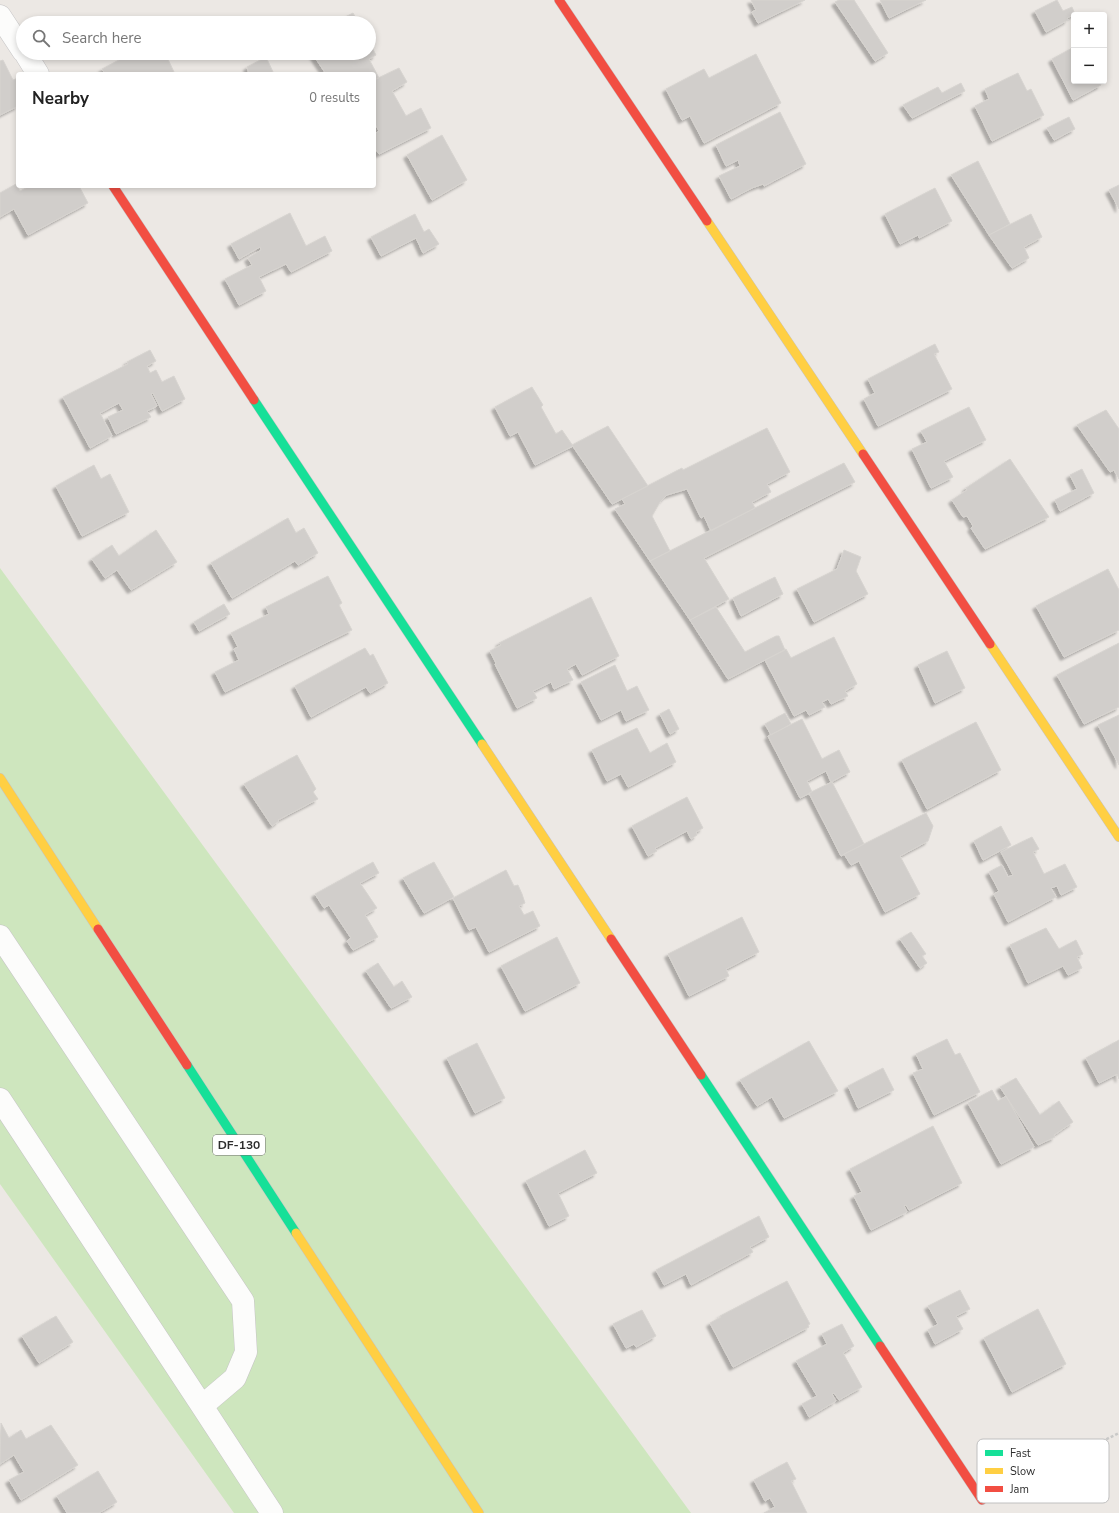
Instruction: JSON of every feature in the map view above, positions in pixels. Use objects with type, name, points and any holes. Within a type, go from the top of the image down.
[{"type":"street","points":[[559,0],[1119,836]]},
{"type":"street","points":[[0,16],[16,40]]},
{"type":"street","points":[[29,60],[37,72]]},
{"type":"street","points":[[114,188],[977,1492]]},
{"type":"street","name":"DF-130","points":[[0,778],[479,1513]]},
{"type":"street","points":[[1,939],[243,1301],[246,1352],[235,1378],[202,1406]]},
{"type":"street","points":[[0,1099],[272,1513]]},
{"type":"path","points":[[1107,1439],[1119,1433]]},
{"type":"green space","points":[[0,568],[691,1513],[234,1513],[0,1184]]},
{"type":"building","points":[[751,0],[805,0],[758,23],[752,12],[756,10]]},
{"type":"building","points":[[839,0],[854,0],[888,53],[875,61],[835,2]]},
{"type":"building","points":[[880,0],[926,0],[889,18]]},
{"type":"building","points":[[1057,0],[1063,11],[1072,7],[1074,12],[1071,12],[1071,16],[1067,18],[1068,20],[1046,32],[1035,11]]},
{"type":"building","points":[[353,13],[355,16],[347,16]]},
{"type":"building","points":[[1071,49],[1071,84],[1101,85],[1073,100],[1052,59]]},
{"type":"building","points":[[756,54],[781,103],[704,143],[690,116],[682,120],[666,89],[704,69],[709,78]]},
{"type":"building","points":[[3,60],[13,80],[16,79],[16,107],[0,115],[0,61]]},
{"type":"building","points":[[119,60],[168,60],[174,72],[104,72],[102,69]]},
{"type":"building","points":[[260,60],[267,60],[273,72],[248,72],[247,67]]},
{"type":"building","points":[[317,60],[370,60],[376,72],[325,72]]},
{"type":"building","points":[[399,68],[407,82],[392,91],[406,116],[421,108],[431,128],[379,154],[376,150],[376,133],[379,131],[376,126],[376,79]]},
{"type":"building","points":[[376,72],[379,78],[376,79]]},
{"type":"building","points":[[1018,73],[1027,91],[1031,89],[1044,115],[992,141],[975,106],[989,99],[985,89]]},
{"type":"building","points":[[961,83],[965,91],[912,118],[903,105],[938,87],[942,93]]},
{"type":"building","points":[[780,112],[806,164],[764,186],[763,184],[752,188],[731,199],[719,176],[740,166],[738,160],[726,166],[716,145]]},
{"type":"building","points":[[1069,117],[1075,129],[1054,140],[1047,128]]},
{"type":"building","points":[[442,135],[467,180],[432,200],[407,155]]},
{"type":"building","points":[[978,161],[1010,224],[989,235],[951,175]]},
{"type":"building","points":[[16,184],[16,188],[18,188],[20,191],[26,188],[80,188],[88,203],[28,235],[14,209],[0,217],[0,193]]},
{"type":"building","points":[[1119,185],[1119,209],[1109,190]]},
{"type":"building","points":[[935,188],[952,221],[919,238],[918,235],[900,244],[885,214]]},
{"type":"building","points":[[290,213],[306,246],[325,236],[332,251],[291,272],[286,264],[259,277],[266,291],[239,305],[225,279],[252,265],[248,258],[261,250],[260,247],[239,259],[231,244]]},
{"type":"building","points":[[415,214],[424,232],[429,229],[439,244],[423,253],[416,238],[381,256],[371,237]]},
{"type":"building","points":[[1031,214],[1042,237],[1024,247],[1029,258],[1012,268],[989,235]]},
{"type":"building","points":[[935,344],[939,352],[934,354],[952,389],[878,426],[864,399],[875,393],[868,379]]},
{"type":"building","points":[[150,350],[156,361],[147,366],[150,373],[156,370],[162,382],[174,376],[185,399],[162,411],[153,393],[151,394],[157,406],[147,411],[151,417],[116,434],[108,417],[123,410],[119,403],[100,413],[112,436],[90,448],[63,397],[128,364],[127,362]]},
{"type":"building","points":[[532,387],[543,405],[541,407],[556,434],[562,430],[573,446],[535,465],[518,432],[510,436],[495,407]]},
{"type":"building","points":[[969,407],[986,440],[944,461],[953,477],[931,488],[912,449],[927,442],[921,431]]},
{"type":"building","points":[[1106,410],[1119,429],[1119,479],[1114,470],[1110,472],[1077,425]]},
{"type":"building","points":[[608,426],[648,486],[612,504],[572,445]]},
{"type":"building","points":[[767,428],[790,472],[767,484],[771,492],[752,502],[755,508],[711,531],[704,516],[701,518],[687,489],[667,495],[660,502],[652,516],[670,551],[650,561],[615,509],[625,504],[622,499],[682,468],[683,470]]},
{"type":"building","points":[[1010,459],[1049,517],[985,549],[971,528],[973,526],[967,516],[963,517],[952,500],[967,490],[966,488]]},
{"type":"building","points":[[844,463],[855,482],[704,558],[729,599],[690,620],[650,561]]},
{"type":"building","points":[[94,465],[101,479],[110,474],[129,512],[82,536],[56,486]]},
{"type":"building","points":[[1082,469],[1094,493],[1060,511],[1055,500],[1077,489],[1070,475]]},
{"type":"building","points":[[288,518],[296,533],[304,528],[318,553],[298,565],[295,561],[232,598],[211,563]]},
{"type":"building","points":[[156,530],[177,562],[131,590],[117,570],[105,578],[92,559],[112,545],[119,556]]},
{"type":"building","points":[[844,550],[861,557],[856,571],[868,594],[814,622],[797,589],[837,569]]},
{"type":"building","points":[[1108,569],[1119,590],[1119,630],[1064,657],[1036,606]]},
{"type":"building","points":[[328,576],[342,603],[339,605],[352,630],[225,692],[215,672],[239,660],[234,649],[238,647],[231,633],[269,614],[266,607]]},
{"type":"building","points":[[775,577],[783,594],[741,616],[733,598]]},
{"type":"building","points":[[591,597],[619,656],[582,675],[576,664],[567,669],[573,680],[554,689],[551,682],[533,691],[537,698],[517,708],[490,651],[501,645],[499,643]]},
{"type":"building","points":[[224,604],[230,614],[199,631],[194,622]]},
{"type":"building","points":[[716,607],[745,652],[776,636],[779,636],[785,650],[728,679],[690,620]]},
{"type":"building","points":[[834,637],[857,684],[845,691],[848,696],[831,704],[828,699],[822,702],[825,707],[809,715],[806,710],[794,716],[765,660],[786,649],[791,658]]},
{"type":"building","points":[[1119,643],[1119,707],[1084,724],[1057,675]]},
{"type":"building","points":[[365,648],[370,656],[373,654],[388,683],[370,693],[366,687],[311,717],[295,686]]},
{"type":"building","points":[[947,651],[965,688],[935,703],[918,665]]},
{"type":"building","points":[[615,665],[627,691],[637,686],[649,710],[626,721],[621,710],[601,720],[581,682]]},
{"type":"building","points":[[669,709],[679,729],[670,734],[660,714]]},
{"type":"building","points":[[785,713],[791,724],[771,735],[765,724]]},
{"type":"building","points":[[1119,715],[1119,765],[1098,725]]},
{"type":"building","points":[[802,719],[822,759],[839,750],[850,772],[831,782],[826,771],[807,781],[812,792],[800,798],[768,736]]},
{"type":"building","points":[[976,722],[1001,770],[927,809],[902,760]]},
{"type":"building","points":[[637,728],[650,753],[667,743],[676,762],[628,787],[621,774],[607,781],[592,750]]},
{"type":"building","points":[[297,755],[316,789],[313,792],[318,799],[278,820],[279,821],[272,826],[244,784]]},
{"type":"building","points":[[832,782],[864,844],[841,856],[809,793]]},
{"type":"building","points":[[687,797],[703,828],[696,832],[697,835],[691,839],[687,831],[655,848],[657,851],[648,856],[632,826]]},
{"type":"building","points":[[926,813],[933,826],[928,841],[900,856],[920,894],[885,912],[859,861],[851,865],[844,854]]},
{"type":"building","points":[[1001,826],[1011,845],[983,860],[974,841]]},
{"type":"building","points":[[1032,837],[1039,849],[1033,852],[1044,874],[1065,864],[1077,887],[1061,895],[1057,886],[1051,888],[1056,897],[1008,922],[994,894],[999,891],[989,872],[1002,865],[1008,877],[1013,875],[1001,852]]},
{"type":"building","points":[[373,862],[379,873],[360,883],[377,908],[365,915],[378,937],[353,950],[347,941],[351,938],[329,905],[324,908],[315,894]]},
{"type":"building","points":[[434,862],[454,897],[424,913],[403,878]]},
{"type":"building","points":[[506,870],[514,886],[518,885],[522,894],[525,903],[519,906],[524,915],[533,911],[540,926],[489,952],[476,927],[469,930],[453,898]]},
{"type":"building","points":[[742,917],[759,952],[726,969],[729,976],[689,996],[668,954]]},
{"type":"building","points":[[1046,928],[1059,949],[1076,940],[1083,954],[1077,957],[1082,968],[1068,975],[1063,966],[1028,983],[1010,945]]},
{"type":"building","points":[[911,932],[926,954],[922,956],[927,963],[920,968],[900,939]]},
{"type":"building","points":[[557,937],[580,983],[525,1011],[501,966]]},
{"type":"building","points":[[378,963],[394,987],[402,981],[412,997],[391,1008],[366,971]]},
{"type":"building","points":[[947,1039],[955,1055],[960,1053],[980,1092],[934,1115],[913,1073],[923,1069],[916,1054]]},
{"type":"building","points":[[1119,1040],[1119,1079],[1117,1074],[1099,1083],[1086,1058]]},
{"type":"building","points":[[809,1041],[838,1091],[784,1118],[772,1097],[757,1106],[740,1080]]},
{"type":"building","points":[[477,1043],[505,1098],[475,1113],[447,1058]]},
{"type":"building","points":[[883,1068],[894,1090],[858,1108],[848,1086]]},
{"type":"building","points":[[1016,1078],[1040,1115],[1059,1101],[1073,1122],[1054,1135],[1055,1137],[1038,1145],[1000,1087]]},
{"type":"building","points":[[992,1090],[998,1101],[1006,1096],[1034,1147],[1001,1164],[968,1103]]},
{"type":"building","points":[[933,1126],[962,1183],[909,1210],[906,1205],[904,1206],[907,1212],[871,1230],[854,1196],[862,1192],[850,1169]]},
{"type":"building","points":[[585,1150],[597,1173],[558,1193],[569,1216],[549,1226],[526,1181]]},
{"type":"building","points":[[759,1216],[769,1237],[750,1247],[753,1252],[691,1285],[686,1274],[664,1285],[656,1270]]},
{"type":"building","points":[[787,1281],[810,1324],[808,1325],[809,1327],[733,1367],[710,1323],[721,1317],[720,1316]]},
{"type":"building","points":[[960,1290],[970,1309],[956,1316],[963,1329],[935,1344],[928,1330],[938,1324],[928,1306]]},
{"type":"building","points":[[1038,1309],[1066,1364],[1012,1392],[984,1338]]},
{"type":"building","points":[[642,1310],[656,1336],[636,1347],[634,1344],[626,1348],[613,1324]]},
{"type":"building","points":[[56,1316],[73,1342],[39,1363],[22,1336]]},
{"type":"building","points":[[842,1324],[854,1346],[843,1353],[862,1387],[839,1400],[834,1393],[832,1394],[836,1401],[809,1417],[802,1404],[817,1396],[796,1361],[827,1344],[822,1334]]},
{"type":"building","points":[[1,1423],[9,1438],[21,1430],[26,1439],[51,1425],[78,1465],[21,1500],[9,1480],[24,1472],[14,1455],[0,1464]]},
{"type":"building","points":[[787,1462],[796,1479],[791,1481],[807,1513],[764,1513],[775,1507],[770,1498],[765,1501],[754,1480]]},
{"type":"building","points":[[98,1471],[117,1502],[99,1513],[67,1513],[57,1496]]},
{"type":"traffic: fast","points":[[254,400],[482,744]]},
{"type":"traffic: fast","points":[[187,1065],[296,1233]]},
{"type":"traffic: fast","points":[[701,1075],[880,1346]]},
{"type":"traffic: slow","points":[[707,221],[863,454]]},
{"type":"traffic: slow","points":[[990,644],[1119,837]]},
{"type":"traffic: slow","points":[[482,744],[611,939]]},
{"type":"traffic: slow","points":[[0,778],[98,929]]},
{"type":"traffic: slow","points":[[296,1233],[479,1513]]},
{"type":"traffic: jam","points":[[559,0],[707,221]]},
{"type":"traffic: jam","points":[[114,188],[254,400]]},
{"type":"traffic: jam","points":[[863,454],[990,644]]},
{"type":"traffic: jam","points":[[98,929],[187,1065]]},
{"type":"traffic: jam","points":[[611,939],[701,1075]]},
{"type":"traffic: jam","points":[[880,1346],[977,1492]]}]
